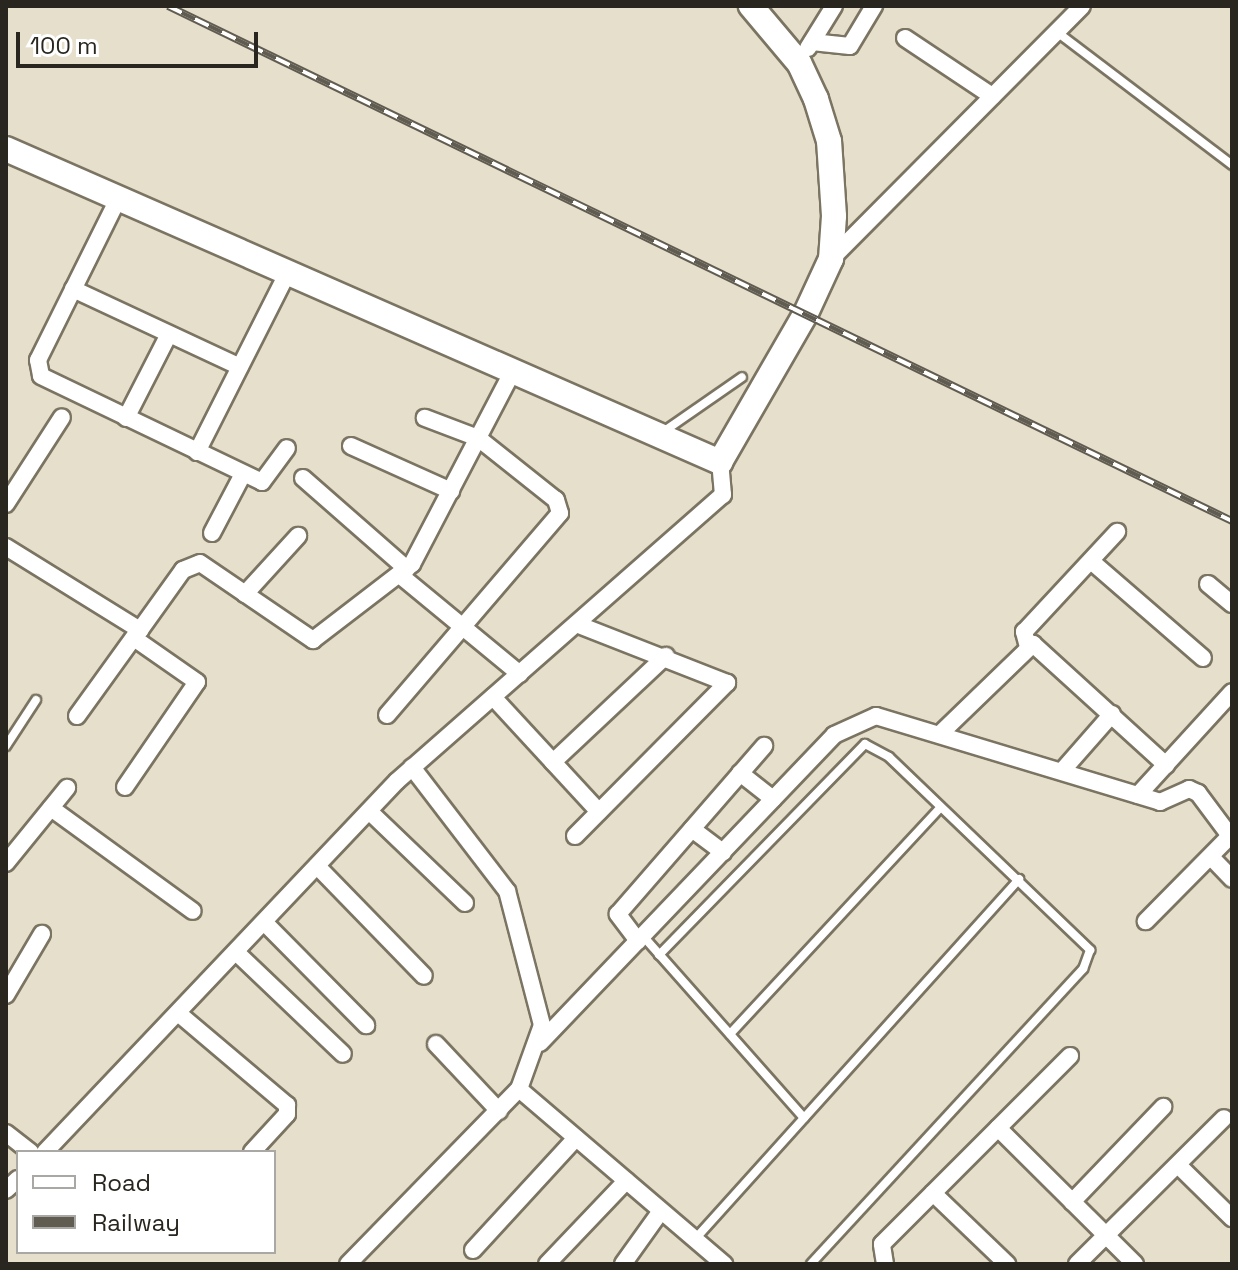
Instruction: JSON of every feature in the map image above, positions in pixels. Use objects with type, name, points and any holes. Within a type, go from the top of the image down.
[{"type":"main road","points":[[6,149],[656,438],[720,462],[831,259],[829,141],[805,53],[751,6]]},
{"type":"street","points":[[805,53],[834,6]]},
{"type":"street","points":[[805,53],[850,46],[874,6]]},
{"type":"street","points":[[831,259],[1082,6]]},
{"type":"street","points":[[905,38],[992,96]]},
{"type":"street","points":[[118,199],[37,370],[126,418],[243,474],[268,482],[287,448]]},
{"type":"street","points":[[197,452],[287,274]]},
{"type":"street","points":[[73,289],[240,367]]},
{"type":"street","points":[[126,418],[169,334]]},
{"type":"street","points":[[77,716],[192,564],[211,567],[303,640],[313,640],[404,573],[512,373]]},
{"type":"street","points":[[6,504],[62,417]]},
{"type":"street","points":[[387,715],[467,627],[560,513],[556,500],[478,438],[425,418]]},
{"type":"street","points":[[351,446],[451,491]]},
{"type":"street","points":[[47,1150],[412,767],[579,625],[723,495],[720,462]]},
{"type":"street","points":[[212,533],[243,474]]},
{"type":"street","points":[[303,478],[404,573],[520,674]]},
{"type":"street","points":[[1028,647],[1024,632],[1117,532]]},
{"type":"street","points":[[245,594],[298,536]]},
{"type":"street","points":[[6,547],[137,634],[197,682],[125,787]]},
{"type":"street","points":[[1091,561],[1203,658]]},
{"type":"street","points":[[1208,584],[1232,604]]},
{"type":"street","points":[[575,836],[727,683],[666,656],[579,625]]},
{"type":"street","points":[[1028,647],[1044,650],[1166,765]]},
{"type":"street","points":[[942,732],[1028,647]]},
{"type":"street","points":[[553,762],[666,656]]},
{"type":"street","points":[[1138,795],[1231,696]]},
{"type":"street","points":[[493,697],[599,812]]},
{"type":"street","points":[[1062,771],[1112,714]]},
{"type":"street","points":[[348,1264],[519,1089],[540,1043],[773,799],[856,721],[902,719],[1138,795],[1169,802],[1189,789],[1198,793],[1231,832],[1211,857],[1146,921]]},
{"type":"street","points":[[641,938],[618,914],[764,746]]},
{"type":"street","points":[[412,767],[507,891],[542,1004],[540,1043]]},
{"type":"street","points":[[740,773],[773,799]]},
{"type":"street","points":[[6,863],[67,788]]},
{"type":"street","points":[[51,808],[193,911]]},
{"type":"street","points":[[369,811],[465,903]]},
{"type":"street","points":[[692,829],[723,852]]},
{"type":"street","points":[[1211,857],[1232,879]]},
{"type":"street","points":[[317,866],[424,976]]},
{"type":"street","points":[[265,923],[366,1025]]},
{"type":"street","points":[[6,995],[42,934]]},
{"type":"street","points":[[237,953],[343,1054]]},
{"type":"street","points":[[178,1013],[289,1108],[254,1150]]},
{"type":"street","points":[[436,1044],[499,1111]]},
{"type":"street","points":[[885,1264],[882,1244],[1070,1056]]},
{"type":"street","points":[[519,1089],[724,1264]]},
{"type":"street","points":[[1072,1202],[1163,1107]]},
{"type":"street","points":[[1077,1264],[1224,1118]]},
{"type":"street","points":[[998,1128],[1135,1264]]},
{"type":"street","points":[[6,1133],[27,1150]]},
{"type":"street","points":[[473,1250],[576,1138]]},
{"type":"street","points":[[1178,1165],[1232,1218]]},
{"type":"street","points":[[547,1264],[626,1181]]},
{"type":"street","points":[[933,1193],[1007,1264]]},
{"type":"street","points":[[623,1264],[661,1211]]},
{"type":"lane","points":[[1056,32],[1232,165]]},
{"type":"lane","points":[[656,438],[742,377]]},
{"type":"lane","points":[[6,746],[36,700]]},
{"type":"lane","points":[[659,955],[852,749],[878,748],[1083,939],[1088,960],[811,1264]]},
{"type":"lane","points":[[730,1034],[940,808]]},
{"type":"lane","points":[[696,1238],[1019,879]]},
{"type":"lane","points":[[641,938],[804,1118]]},
{"type":"railway","points":[[168,6],[1232,521]]}]
